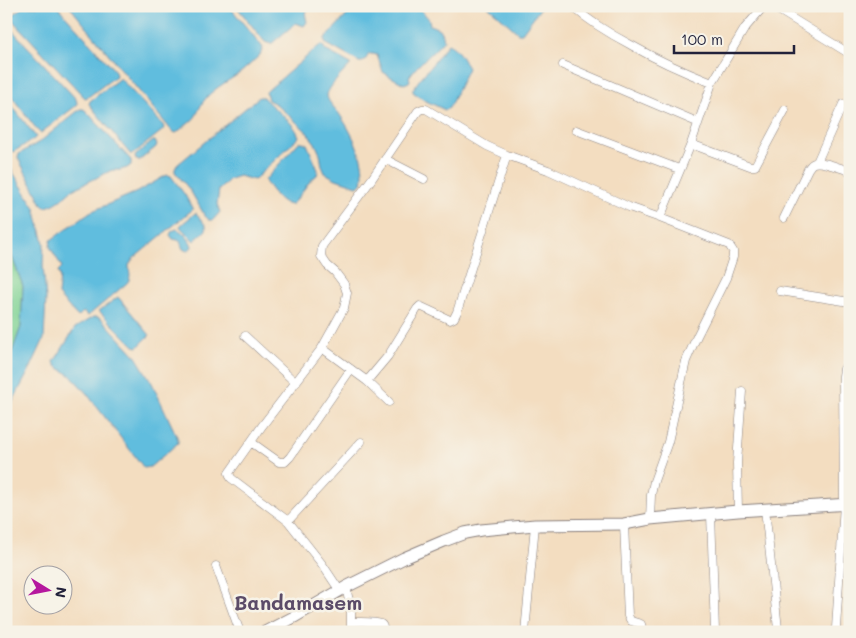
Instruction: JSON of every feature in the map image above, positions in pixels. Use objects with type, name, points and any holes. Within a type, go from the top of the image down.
[{"type":"street","points":[[572,6],[584,17],[610,34],[663,62],[712,83]]},
{"type":"street","points":[[660,218],[712,83],[746,28],[764,6]]},
{"type":"street","points":[[772,6],[850,54]]},
{"type":"street","points":[[563,65],[697,122]]},
{"type":"street","points":[[818,162],[843,104]]},
{"type":"street","points":[[351,632],[351,610],[343,589],[288,521],[230,476],[230,471],[322,348],[344,308],[347,293],[344,284],[321,256],[322,246],[371,180],[418,111],[422,109],[426,109],[487,146],[548,170],[629,207],[729,245],[733,251],[733,257],[726,278],[686,361],[668,442],[654,481],[651,495],[650,520]]},
{"type":"street","points":[[690,144],[750,166],[755,166],[785,110]]},
{"type":"street","points":[[576,130],[679,169]]},
{"type":"street","points":[[367,381],[388,356],[420,306],[450,320],[454,318],[507,155]]},
{"type":"street","points":[[385,159],[424,179]]},
{"type":"street","points":[[784,218],[812,164],[818,162],[850,171]]},
{"type":"street","points":[[780,291],[850,302]]},
{"type":"street","points":[[245,336],[296,383]]},
{"type":"street","points":[[322,348],[367,381],[389,402]]},
{"type":"street","points":[[836,628],[847,504],[844,369],[850,361]]},
{"type":"street","points":[[251,442],[279,462],[285,462],[351,369]]},
{"type":"street","points":[[738,511],[737,463],[742,391]]},
{"type":"street","points":[[288,521],[361,442]]},
{"type":"street","points":[[264,632],[404,558],[465,533],[535,525],[624,524],[738,511],[847,504]]},
{"type":"street","points":[[765,509],[778,629]]},
{"type":"street","points":[[711,514],[715,632]]},
{"type":"street","points":[[624,524],[628,616],[631,621],[641,624],[643,632]]},
{"type":"street","points":[[525,632],[535,525]]},
{"type":"street","points":[[216,566],[240,632]]},
{"type":"street","points":[[352,622],[381,624],[383,632]]},
{"type":"green space","points":[[6,248],[11,254],[23,286],[21,327],[6,369],[6,347],[11,333],[12,313],[11,297],[6,292]]},
{"type":"water","points":[[24,6],[57,6],[115,71],[116,76],[85,98],[14,22],[12,18],[14,14]]},
{"type":"water","points":[[69,6],[229,6],[263,48],[260,55],[246,68],[210,94],[195,117],[176,133],[172,131]]},
{"type":"water","points":[[236,6],[311,6],[307,11],[307,22],[304,26],[296,23],[271,44],[265,42]]},
{"type":"water","points":[[356,6],[417,6],[429,19],[430,25],[439,29],[444,40],[413,72],[409,77],[409,82],[404,84],[383,72],[377,55],[369,54],[364,61],[359,62],[325,43],[325,38]]},
{"type":"water","points":[[488,6],[542,6],[522,33],[518,33]]},
{"type":"water","points":[[13,31],[76,99],[77,105],[40,133],[6,89],[6,35]]},
{"type":"water","points":[[448,44],[457,51],[468,68],[449,108],[445,110],[424,100],[413,92],[413,89]]},
{"type":"water","points":[[321,45],[325,50],[351,64],[333,84],[327,98],[349,130],[357,148],[363,175],[362,183],[357,186],[325,173],[315,143],[305,130],[276,104],[268,100],[266,92]]},
{"type":"water","points":[[120,78],[164,128],[133,154],[130,154],[89,104],[90,101]]},
{"type":"water","points":[[259,97],[263,97],[293,126],[299,137],[254,180],[239,176],[230,179],[219,190],[217,204],[220,212],[213,220],[209,220],[190,190],[175,172],[175,169],[177,165]]},
{"type":"water","points":[[6,98],[36,137],[13,152],[6,143]]},
{"type":"water","points":[[80,109],[85,110],[131,160],[131,165],[120,170],[112,170],[70,191],[59,201],[45,207],[18,158],[19,154],[41,141]]},
{"type":"water","points":[[153,141],[157,144],[156,147],[140,160],[136,160],[136,155]]},
{"type":"water","points":[[299,142],[307,144],[318,170],[317,175],[291,205],[280,200],[265,180]]},
{"type":"water","points":[[6,161],[35,208],[44,243],[43,266],[46,298],[44,339],[6,414],[6,369],[21,327],[23,286],[11,254],[6,248]]},
{"type":"water","points":[[168,175],[171,176],[185,195],[192,210],[134,258],[129,265],[130,277],[127,283],[88,316],[83,312],[78,317],[58,295],[60,277],[58,271],[62,267],[50,247],[51,240],[90,212],[137,192]]},
{"type":"water","points":[[196,213],[206,226],[206,230],[194,241],[180,227]]},
{"type":"water","points":[[177,229],[186,236],[191,244],[192,247],[187,251],[183,249],[180,241],[173,239],[170,235],[172,231]]},
{"type":"water","points":[[6,292],[11,297],[12,313],[11,333],[6,347]]},
{"type":"water","points":[[118,297],[150,335],[138,347],[134,346],[99,311]]},
{"type":"water","points":[[93,317],[102,319],[135,355],[152,383],[178,439],[178,443],[150,467],[144,468],[84,390],[70,375],[56,366],[54,362],[75,328]]},
{"type":"district","name":"Bandamasem","points":[[298,602]]}]
